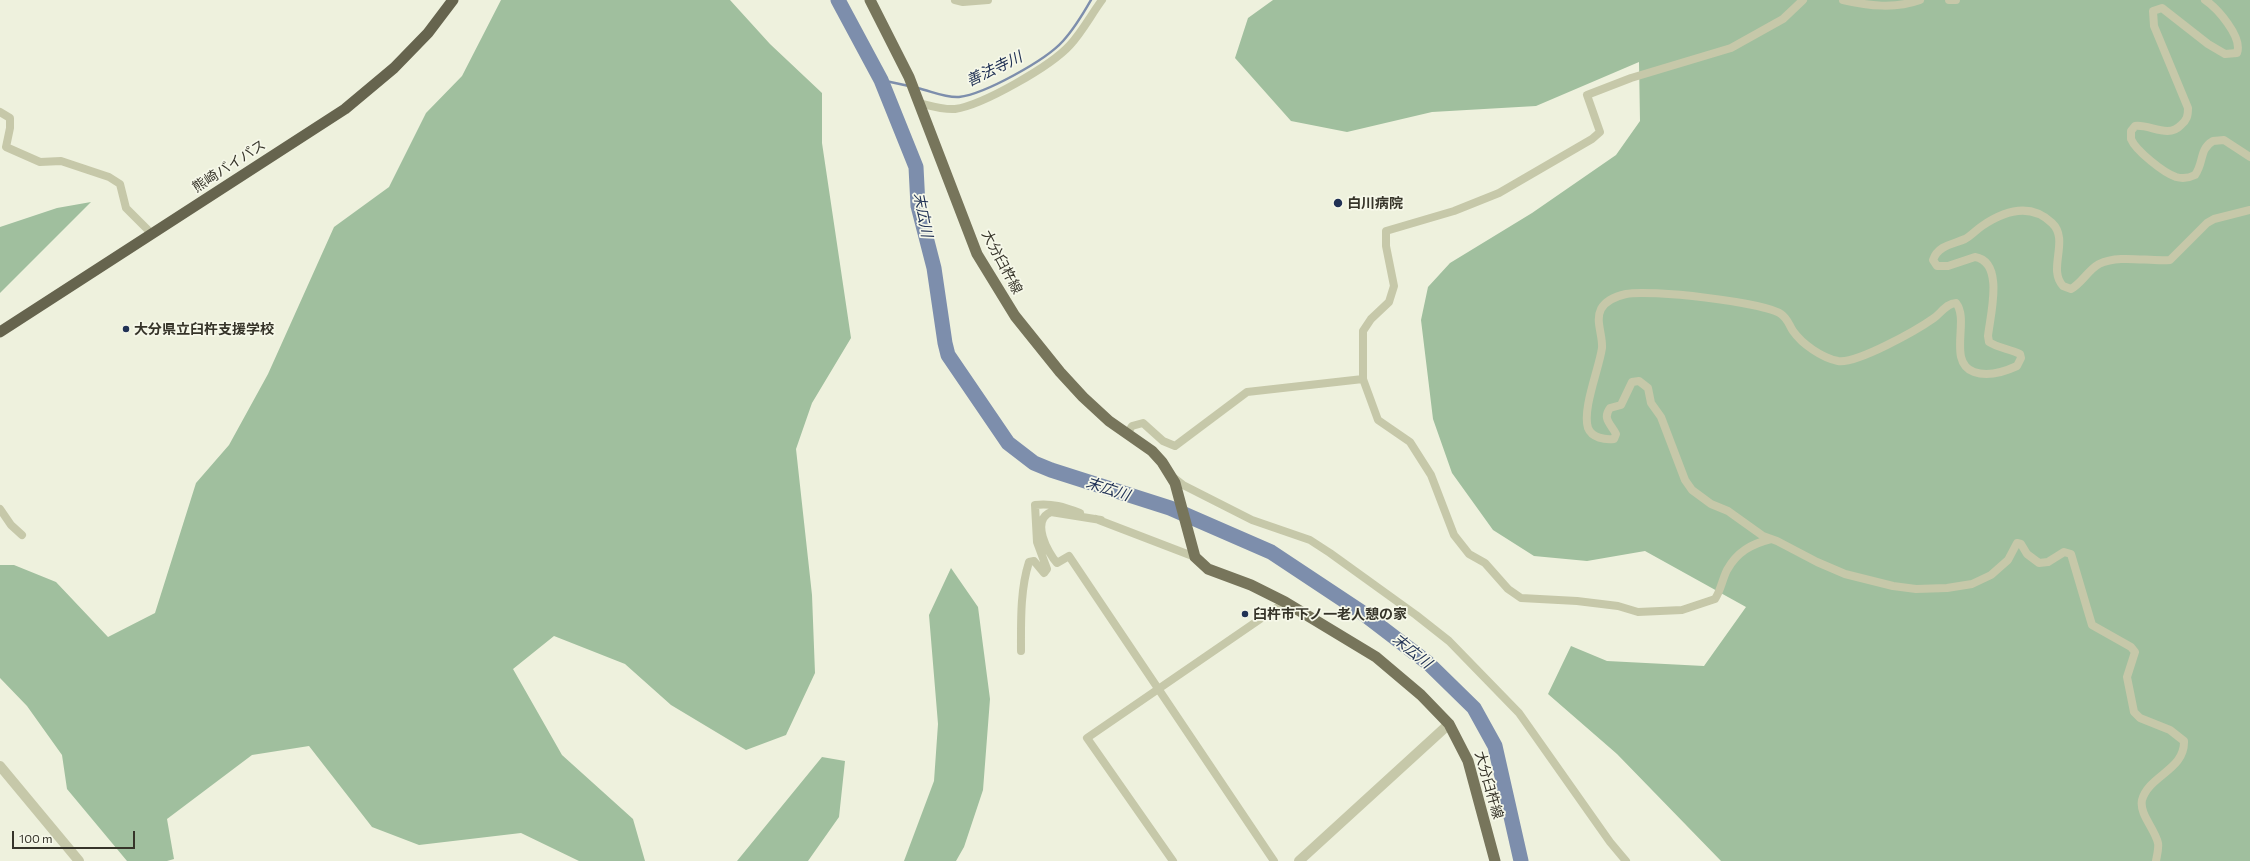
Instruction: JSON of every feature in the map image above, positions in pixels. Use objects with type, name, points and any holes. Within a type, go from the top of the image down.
[{"type":"highway","name":"熊崎バイパス","points":[[0,332],[345,109],[394,68],[428,33],[453,0]]},
{"type":"main road","name":"大分臼杵線","points":[[872,0],[909,77],[977,254],[1015,316],[1060,372],[1098,411],[1156,455],[1172,477],[1193,552],[1208,569],[1251,585],[1285,602],[1376,657],[1421,695],[1449,724],[1468,761],[1495,861]]},
{"type":"street","points":[[960,1],[988,0]]},
{"type":"street","points":[[918,101],[945,108],[958,108],[974,104],[1010,87],[1048,64],[1067,48],[1102,0]]},
{"type":"street","points":[[1771,539],[1753,544],[1738,555],[1726,571],[1722,588],[1715,599],[1682,610],[1638,612],[1618,606],[1577,601],[1521,598],[1508,589],[1485,563],[1469,554],[1454,535],[1431,475],[1417,457],[1410,442],[1378,420],[1362,380],[1363,331],[1371,320],[1389,302],[1394,286],[1386,246],[1386,231],[1454,211],[1499,193],[1592,139],[1600,132],[1588,95],[1631,78],[1731,48],[1783,19],[1803,0]]},
{"type":"street","points":[[1843,0],[1881,6],[1903,5],[1920,0]]},
{"type":"street","points":[[1949,0],[1956,0]]},
{"type":"street","points":[[2205,0],[2218,10],[2232,32],[2237,42],[2237,52],[2225,54],[2197,36],[2162,8],[2153,11],[2154,26],[2188,108],[2188,115],[2181,125],[2173,130],[2162,131],[2143,126],[2135,126],[2132,128],[2131,139],[2149,159],[2165,172],[2182,178],[2195,176],[2200,167],[2204,150],[2213,141],[2224,140],[2250,157]]},
{"type":"street","points":[[0,112],[10,118],[10,128],[6,147],[40,162],[61,161],[109,177],[120,184],[126,208],[152,234]]},
{"type":"street","points":[[2156,861],[2158,842],[2143,809],[2142,799],[2153,784],[2171,770],[2181,756],[2184,741],[2170,730],[2140,718],[2134,712],[2127,677],[2135,652],[2131,647],[2092,625],[2071,554],[2064,552],[2048,562],[2039,563],[2027,554],[2021,544],[2017,543],[2002,566],[1983,580],[1947,588],[1916,589],[1893,586],[1845,574],[1763,536],[1728,511],[1711,504],[1692,490],[1685,480],[1661,417],[1651,403],[1648,388],[1639,380],[1632,382],[1621,405],[1610,408],[1606,413],[1606,419],[1616,434],[1614,439],[1597,437],[1590,432],[1588,423],[1588,407],[1602,347],[1599,316],[1603,306],[1610,300],[1627,294],[1648,292],[1736,302],[1773,310],[1784,316],[1798,336],[1817,352],[1829,358],[1845,361],[1861,356],[1916,330],[1950,304],[1956,303],[1960,311],[1961,350],[1963,363],[1966,368],[1978,373],[1996,373],[2016,366],[2021,358],[2020,354],[2014,350],[1994,345],[1989,342],[1989,328],[1994,296],[1993,277],[1991,272],[1982,260],[1975,257],[1948,266],[1937,266],[1933,260],[1943,248],[1967,238],[1981,226],[2006,212],[2014,210],[2036,213],[2052,223],[2056,228],[2059,247],[2057,276],[2063,286],[2071,289],[2090,270],[2108,262],[2146,258],[2170,260],[2207,223],[2214,218],[2250,210]]},
{"type":"street","points":[[1127,434],[1132,426],[1143,423],[1163,441],[1175,446],[1247,392],[1362,380]]},
{"type":"street","points":[[1172,477],[1183,485],[1252,520],[1316,544],[1410,610],[1449,641],[1519,713],[1605,836],[1626,861]]},
{"type":"street","points":[[1022,651],[1021,624],[1026,571],[1029,562],[1034,561],[1044,573],[1047,569],[1037,542],[1035,505],[1048,503],[1061,506],[1193,552]]},
{"type":"street","points":[[0,509],[11,525],[22,534]]},
{"type":"street","points":[[1101,520],[1051,512],[1045,517],[1041,531],[1044,542],[1058,563],[1069,556],[1274,861]]},
{"type":"street","points":[[1173,861],[1087,738],[1285,602]]},
{"type":"street","points":[[1299,861],[1449,724]]},
{"type":"street","points":[[0,766],[79,861]]},
{"type":"green space","points":[[501,0],[730,0],[770,44],[822,93],[822,143],[851,338],[812,403],[796,449],[812,595],[815,673],[786,735],[746,750],[671,705],[625,664],[554,636],[513,669],[562,755],[633,819],[645,861],[579,861],[521,833],[419,845],[372,827],[309,746],[252,755],[167,819],[174,859],[167,861],[127,861],[67,789],[62,755],[27,706],[0,678],[0,565],[14,565],[56,582],[108,637],[155,613],[196,483],[229,445],[268,374],[334,227],[389,187],[426,113],[462,76]]},
{"type":"green space","points":[[1273,0],[2250,0],[2250,861],[1721,861],[1617,754],[1548,694],[1571,646],[1607,661],[1704,666],[1746,607],[1645,551],[1587,561],[1534,556],[1493,530],[1452,473],[1433,419],[1421,320],[1428,287],[1450,263],[1532,213],[1616,155],[1640,121],[1639,62],[1536,106],[1432,112],[1347,132],[1291,121],[1235,58],[1248,18]]},
{"type":"green space","points":[[91,202],[0,293],[0,227],[57,208]]},
{"type":"green space","points":[[951,568],[978,607],[990,699],[983,790],[964,847],[956,861],[904,861],[934,781],[938,724],[929,615]]},
{"type":"green space","points":[[822,757],[845,761],[839,817],[808,861],[737,861]]},
{"type":"waterway","name":"末広川","points":[[838,0],[881,80],[916,167],[918,206],[934,268],[948,355],[1008,443],[1034,463],[1051,470],[1170,508],[1271,552],[1360,611],[1428,663],[1474,708],[1495,746],[1521,861]]},
{"type":"waterway","name":"善法寺川","points":[[917,88],[943,95],[959,97],[970,95],[999,83],[1055,49],[1071,32],[1091,0]]},
{"type":"waterway","name":"善法寺川","points":[[881,80],[909,86]]},
{"type":"place","name":"白川病院","points":[[1338,203]]},
{"type":"place","name":"大分県立臼杵支援学校","points":[[126,329]]},
{"type":"place","name":"臼杵市下ノ一老人憩の家","points":[[1245,614]]}]
